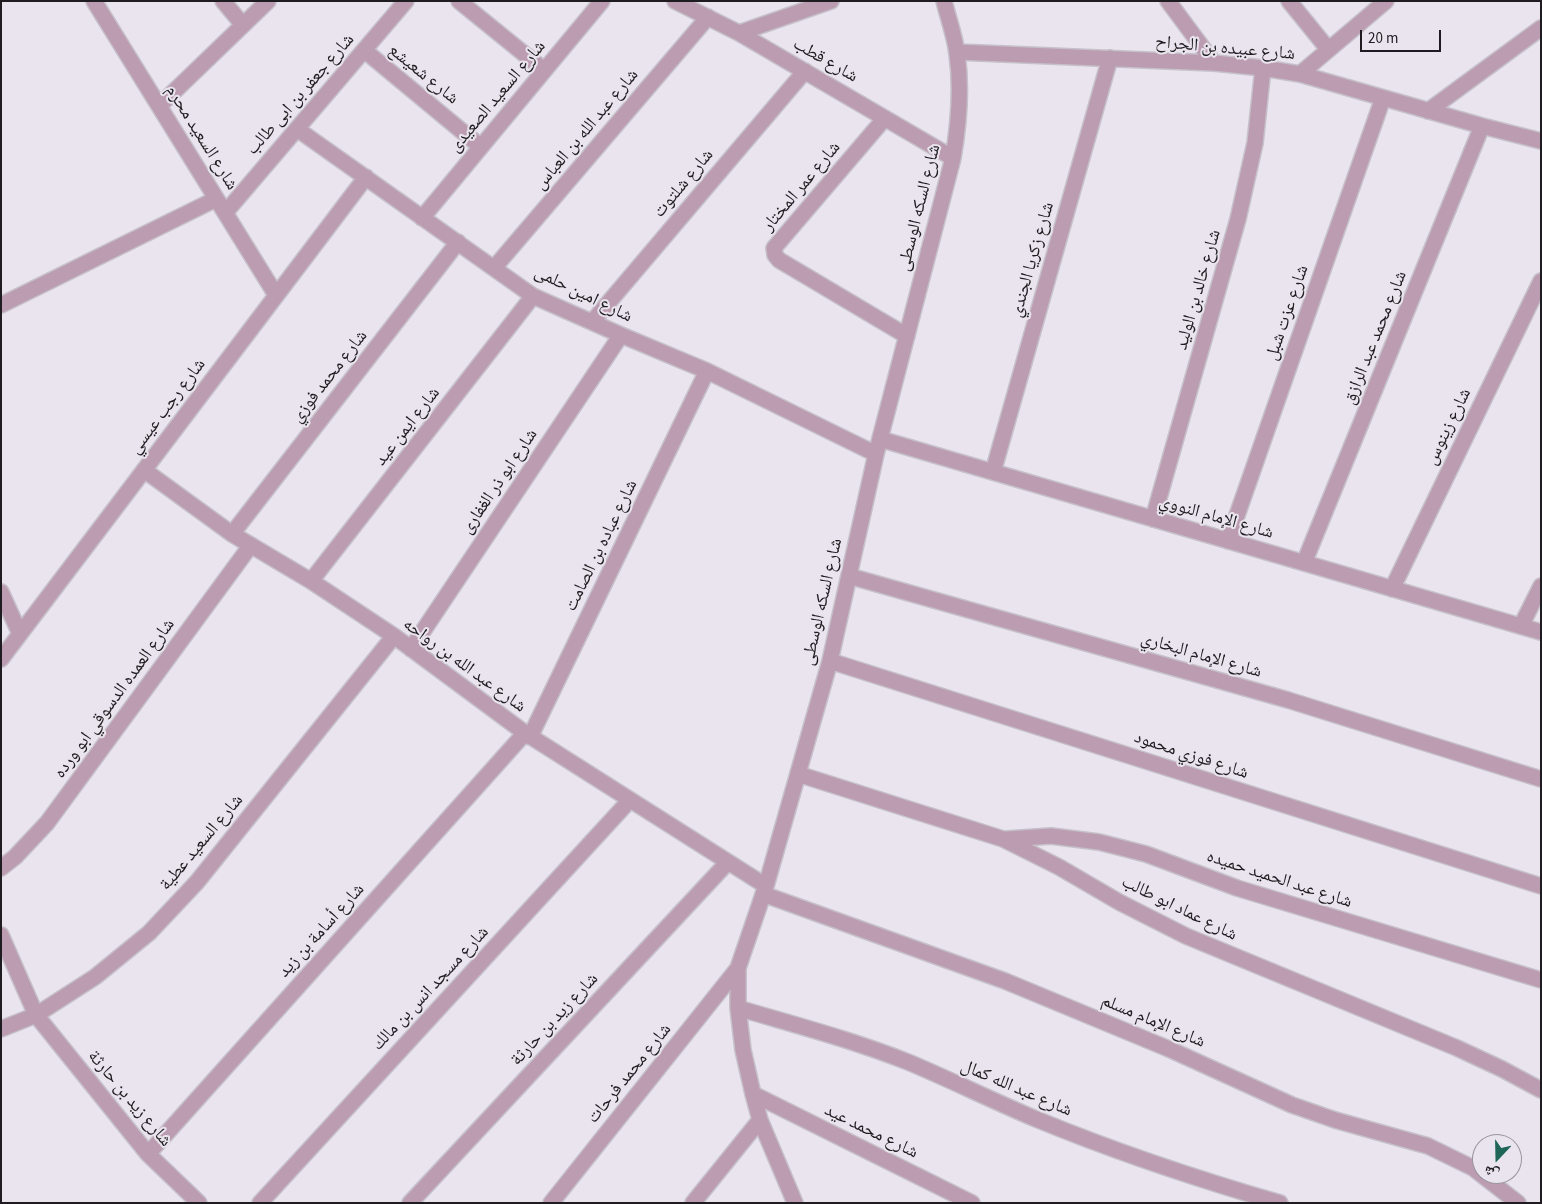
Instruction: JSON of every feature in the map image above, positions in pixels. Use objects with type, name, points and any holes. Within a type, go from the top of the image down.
[{"type":"street","name":"شارع السعيد محرم","points":[[94,1],[276,296]]},
{"type":"street","points":[[223,1],[243,25]]},
{"type":"street","points":[[159,106],[268,1]]},
{"type":"street","name":"شارع جعفر بن ابى طالب","points":[[225,213],[406,1]]},
{"type":"street","points":[[459,1],[544,70]]},
{"type":"street","name":"شارع السعيد الصعيدى","points":[[422,218],[602,1]]},
{"type":"street","name":"شارع قطب","points":[[675,1],[739,33],[953,158]]},
{"type":"street","points":[[739,33],[831,1]]},
{"type":"street","name":"شارع السكه الوسطى","points":[[795,1203],[760,1120],[753,1094],[743,1050],[738,1008],[738,968],[764,890],[830,660],[878,447],[953,158],[960,88],[957,52],[944,1]]},
{"type":"street","points":[[1168,1],[1214,63]]},
{"type":"street","points":[[1289,1],[1328,50]]},
{"type":"street","points":[[1300,74],[1386,1]]},
{"type":"street","name":"شارع عبد الله بن العباس","points":[[494,268],[708,17]]},
{"type":"street","points":[[1428,111],[1541,28]]},
{"type":"street","name":"شارع شعيشع","points":[[364,50],[481,147]]},
{"type":"street","name":"شارع عبيده بن الجراح","points":[[957,52],[1214,63],[1263,68],[1300,74],[1541,141]]},
{"type":"street","name":"شارع زكريا الجندي","points":[[993,472],[1110,58]]},
{"type":"street","name":"شارع خالد بن الوليد","points":[[1153,519],[1238,219],[1255,143],[1263,68]]},
{"type":"street","name":"شارع شلتوت","points":[[592,322],[804,71]]},
{"type":"street","name":"شارع عزت شبل","points":[[1228,541],[1383,98]]},
{"type":"street","name":"شارع عمر المختار","points":[[885,118],[774,248],[775,255],[779,260],[907,336]]},
{"type":"street","name":"شارع محمد عبد الرازق","points":[[1304,563],[1482,126]]},
{"type":"street","name":"شارع امين حلمى","points":[[297,129],[533,296],[878,447]]},
{"type":"street","name":"شارع رجب عيسي","points":[[1,660],[366,177]]},
{"type":"street","points":[[1,305],[216,199]]},
{"type":"street","name":"شارع محمد فوزي","points":[[232,534],[458,242]]},
{"type":"street","name":"شارع زينوس","points":[[1392,589],[1541,281]]},
{"type":"street","name":"شارع ايمن عيد","points":[[311,581],[533,296]]},
{"type":"street","name":"شارع ابو ذر الغفارى","points":[[411,650],[621,335]]},
{"type":"street","name":"شارع عباده بن الصامت","points":[[528,735],[707,371]]},
{"type":"street","name":"شارع الإمام النووي","points":[[878,447],[993,472],[1541,632]]},
{"type":"street","name":"شارع عبد الله بن رواحه","points":[[144,470],[232,534],[311,581],[394,636],[528,735],[728,862],[764,890]]},
{"type":"street","name":"شارع العمده الدسوقي ابو ورده","points":[[1,868],[47,823],[251,545]]},
{"type":"street","name":"شارع الإمام البخاري","points":[[849,576],[1288,700],[1541,779]]},
{"type":"street","points":[[1521,626],[1541,586]]},
{"type":"street","points":[[1,592],[20,634]]},
{"type":"street","name":"شارع السعيد عطية","points":[[1,1028],[36,1015],[95,977],[149,933],[197,882],[394,636]]},
{"type":"street","name":"شارع فوزي محمود","points":[[830,660],[1541,886]]},
{"type":"street","name":"شارع أسامة بن زيد","points":[[148,1154],[528,735]]},
{"type":"street","name":"شارع عماد ابو طالب","points":[[798,774],[1003,839],[1059,867],[1119,902],[1178,932],[1457,1048],[1541,1090]]},
{"type":"street","name":"شارع مسجد انس بن مالك","points":[[260,1203],[630,800]]},
{"type":"street","name":"شارع عبد الحميد حميده","points":[[1003,839],[1051,836],[1099,842],[1146,854],[1237,888],[1541,980]]},
{"type":"street","name":"شارع زيد بن حارثة","points":[[410,1203],[728,862]]},
{"type":"street","name":"شارع الإمام مسلم","points":[[764,890],[1005,980],[1169,1049],[1292,1105],[1335,1120],[1428,1146],[1473,1168],[1518,1203]]},
{"type":"street","name":"شارع زيد بن حارثة","points":[[1,935],[36,1015],[148,1154],[199,1203]]},
{"type":"street","name":"شارع محمد فرحات","points":[[551,1203],[738,968]]},
{"type":"street","name":"شارع عبد الله كمال","points":[[738,1008],[881,1052],[908,1062],[1036,1119],[1124,1153],[1213,1184],[1280,1203]]},
{"type":"street","name":"شارع محمد عيد","points":[[753,1094],[972,1203]]},
{"type":"street","points":[[693,1203],[760,1120]]}]
